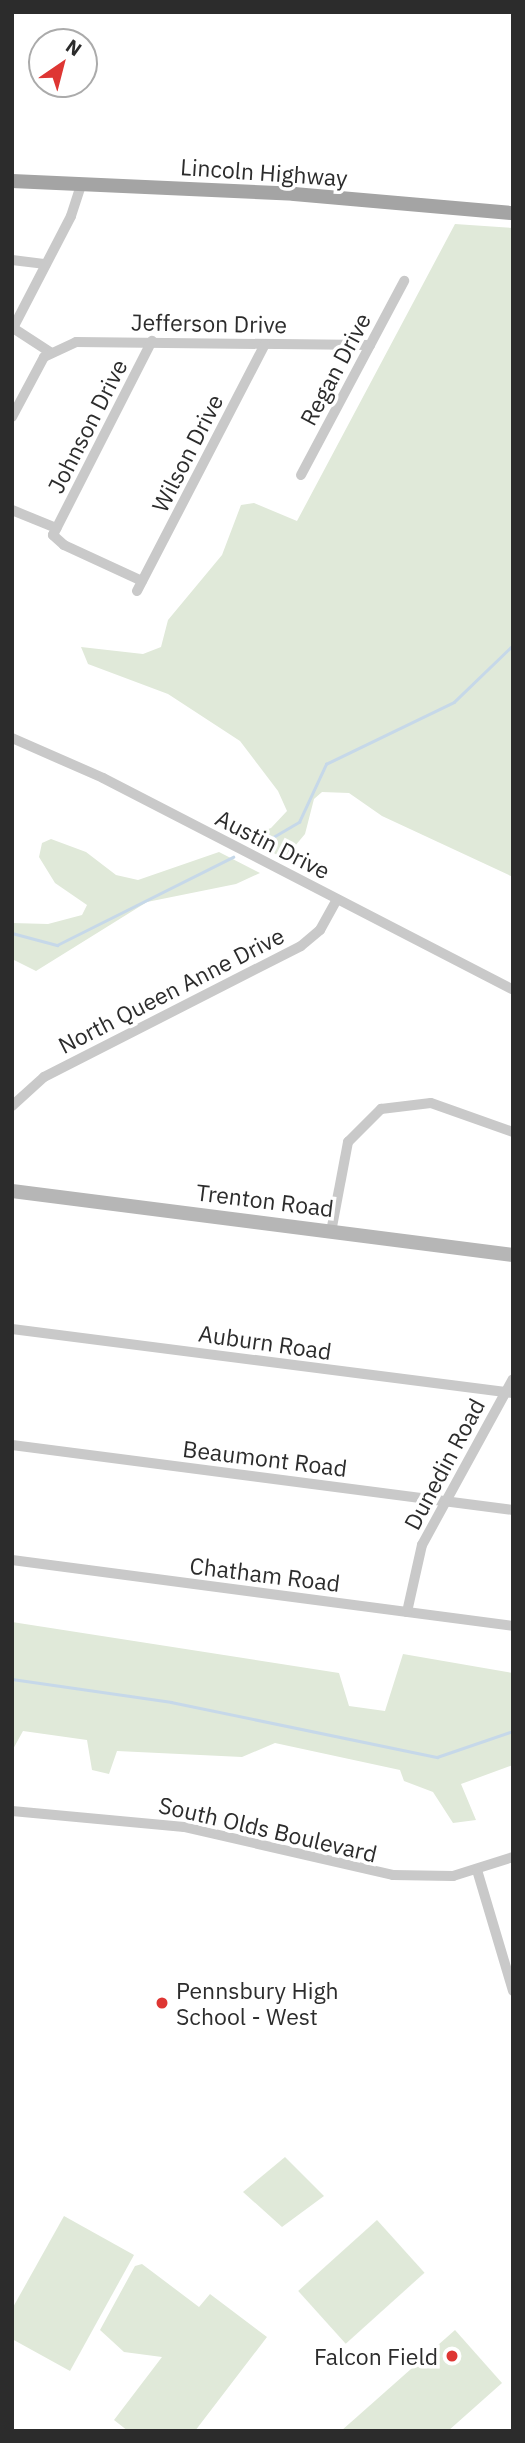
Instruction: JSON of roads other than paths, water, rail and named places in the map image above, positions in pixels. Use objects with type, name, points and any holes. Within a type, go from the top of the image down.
[{"type":"main road","name":"Lincoln Highway","points":[[12,181],[294,194],[513,213]]},
{"type":"main road","name":"Trenton Road","points":[[12,1191],[513,1255]]},
{"type":"street","points":[[12,416],[50,352],[13,329],[47,264],[81,185]]},
{"type":"street","points":[[12,260],[47,264]]},
{"type":"street","name":"Regan Drive","points":[[301,475],[404,281]]},
{"type":"street","name":"Jefferson Drive","points":[[50,352],[97,339],[370,345]]},
{"type":"street","name":"Johnson Drive","points":[[56,528],[152,341]]},
{"type":"street","name":"Wilson Drive","points":[[137,591],[265,344]]},
{"type":"street","points":[[12,510],[56,528],[53,538],[64,545],[142,581]]},
{"type":"street","points":[[12,752],[15,739]]},
{"type":"street","name":"Austin Drive","points":[[15,739],[513,990]]},
{"type":"street","name":"North Queen Anne Drive","points":[[12,1106],[44,1077],[302,946],[320,930],[337,899]]},
{"type":"street","points":[[331,1232],[344,1152],[354,1133],[381,1109],[432,1103],[513,1132]]},
{"type":"street","name":"Auburn Road","points":[[12,1329],[509,1393]]},
{"type":"street","name":"Dunedin Road","points":[[407,1612],[418,1557],[444,1500],[509,1393],[513,1379]]},
{"type":"street","name":"Beaumont Road","points":[[12,1445],[513,1510]]},
{"type":"street","name":"Chatham Road","points":[[12,1560],[513,1626]]},
{"type":"street","name":"South Olds Boulevard","points":[[12,1811],[184,1827],[385,1874],[444,1877],[477,1870],[513,1857]]},
{"type":"street","points":[[477,1870],[513,1991]]},
{"type":"waterway","points":[[263,843],[299,822],[326,764],[454,702],[513,645]]},
{"type":"waterway","points":[[12,933],[57,945],[233,857]]},
{"type":"waterway","points":[[12,1679],[171,1702],[437,1757],[510,1732]]},
{"type":"place","name":"Pennsbury High School - West","points":[[162,2003]]},
{"type":"place","name":"Falcon Field","points":[[452,2356]]}]
